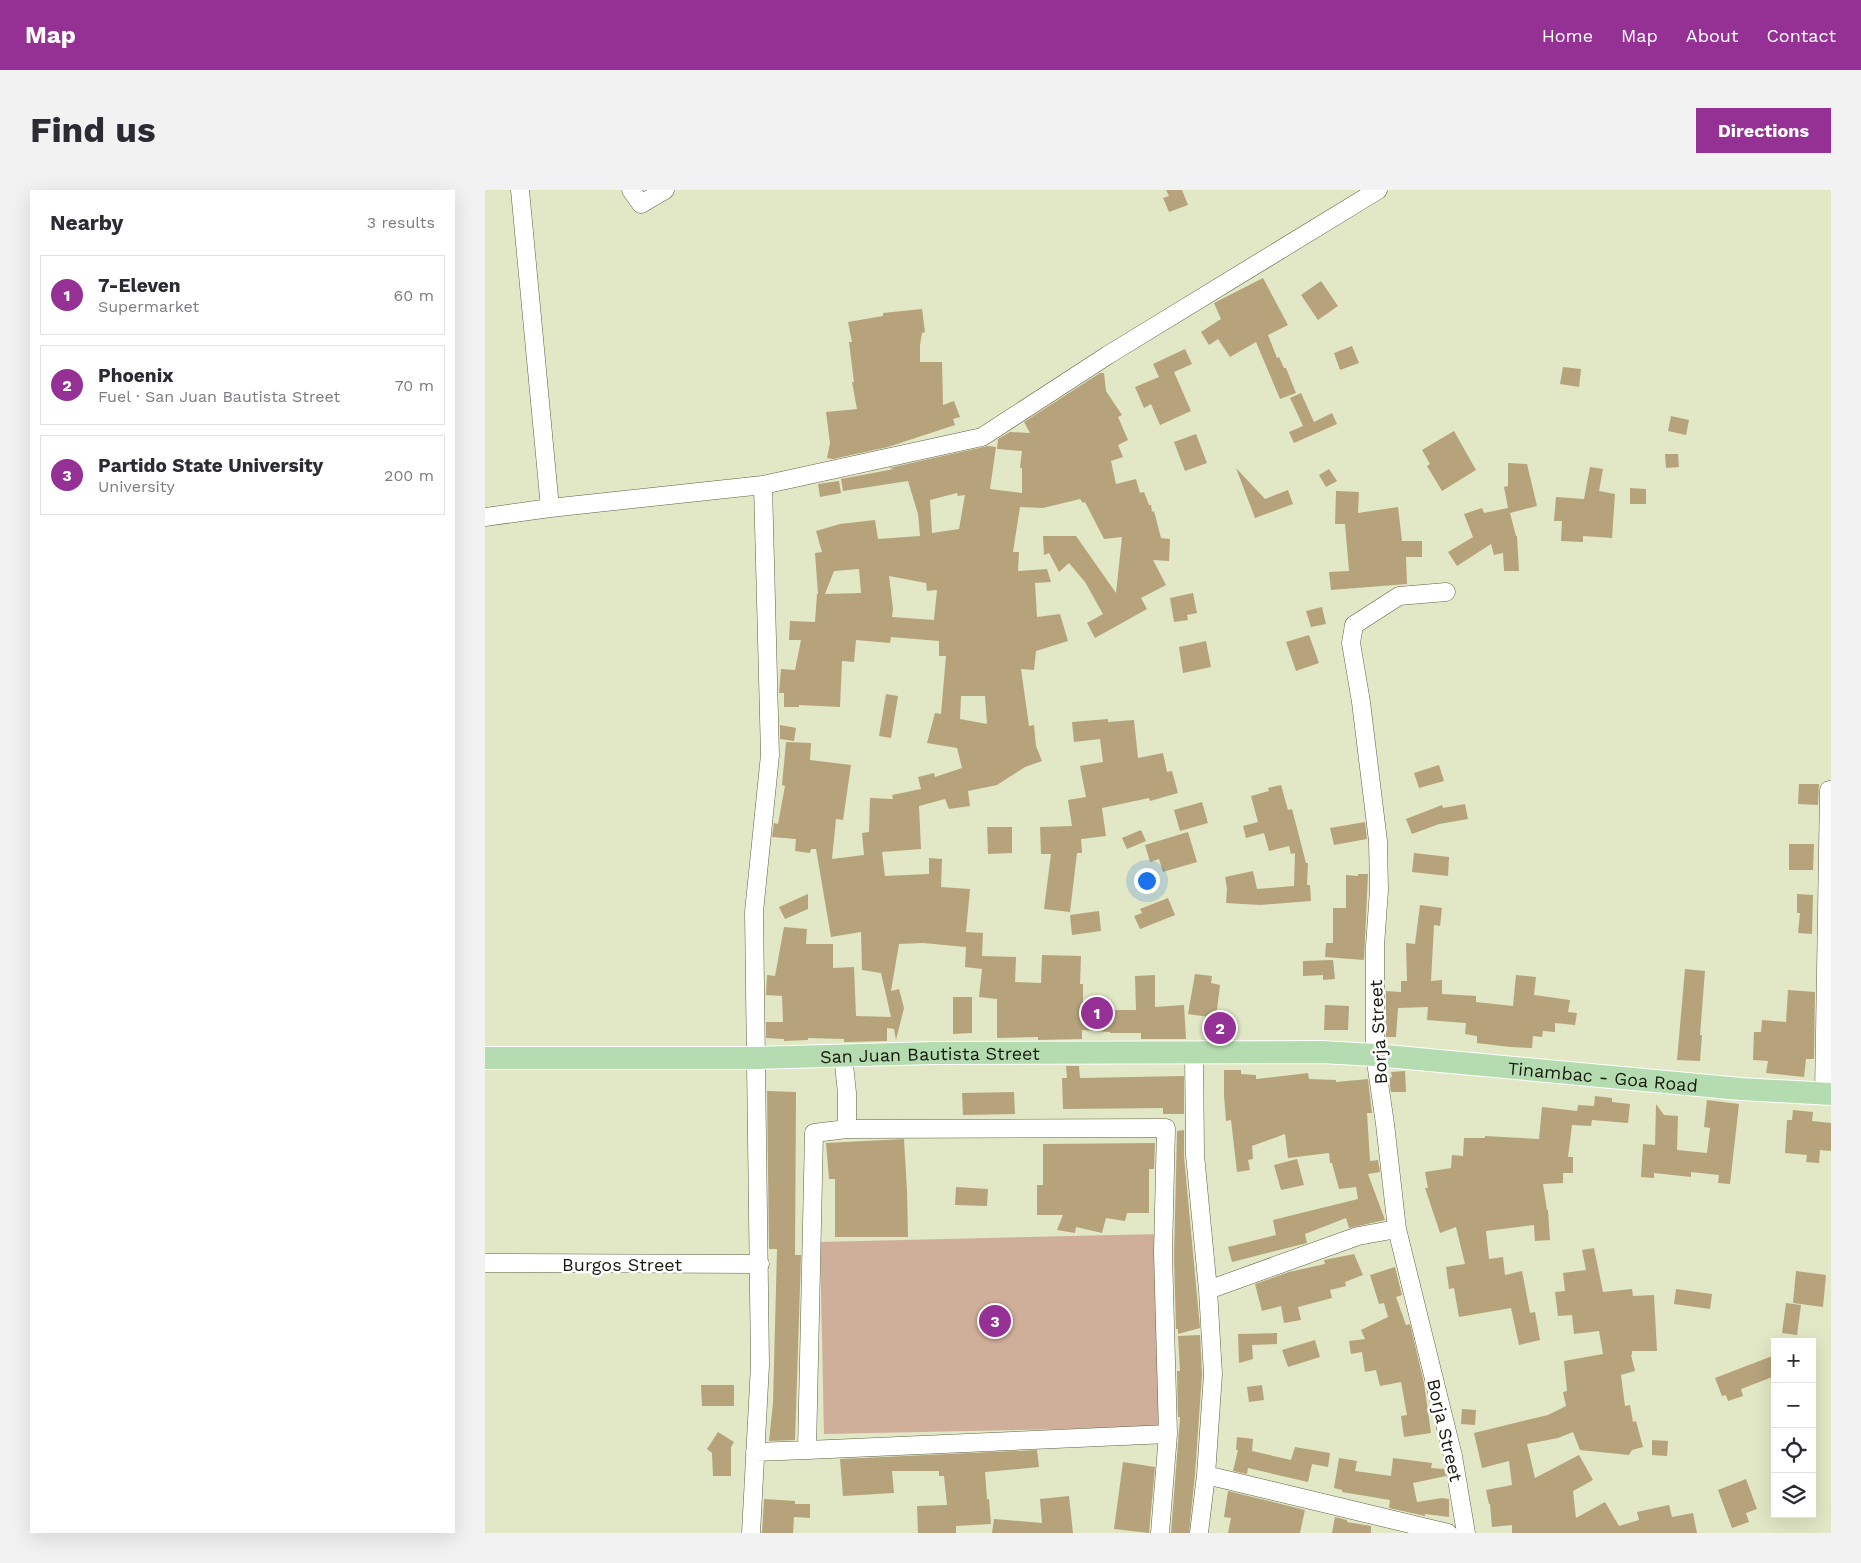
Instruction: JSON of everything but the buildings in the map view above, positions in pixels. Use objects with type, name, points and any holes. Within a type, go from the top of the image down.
[{"type":"main road","name":"San Juan Bautista Street","points":[[485,1058],[755,1058],[843,1055],[1194,1052],[1321,1052],[1375,1056]]},
{"type":"main road","name":"Tinambac - Goa Road","points":[[1375,1056],[1741,1089],[1827,1094]]},
{"type":"street","points":[[520,190],[550,508]]},
{"type":"street","points":[[631,190],[641,204],[665,190]]},
{"type":"street","points":[[485,517],[550,508],[763,485],[982,437],[1108,355],[1378,190]]},
{"type":"street","points":[[751,1533],[760,1365],[754,912],[770,755],[763,485]]},
{"type":"street","name":"Borja Street","points":[[1446,592],[1399,596],[1354,625],[1351,643],[1378,841],[1379,890],[1375,946],[1375,1056],[1397,1229],[1453,1456],[1466,1533]]},
{"type":"street","points":[[1827,1094],[1829,790]]},
{"type":"street","points":[[1194,1052],[1195,1155],[1208,1290],[1213,1374],[1206,1475],[1199,1533]]},
{"type":"street","points":[[843,1055],[847,1093],[847,1129]]},
{"type":"street","points":[[807,1450],[814,1133],[847,1129],[1166,1128],[1163,1252],[1168,1434],[1160,1533]]},
{"type":"street","points":[[1208,1290],[1358,1236],[1397,1229]]},
{"type":"street","name":"Burgos Street","points":[[485,1263],[760,1264]]},
{"type":"street","points":[[755,1452],[1168,1434]]},
{"type":"street","points":[[1206,1475],[1448,1533]]},
{"type":"shaded area","points":[[1159,1234],[1163,1427],[824,1434],[820,1242]]},
{"type":"place","name":"7-Eleven","points":[[1097,1013]]},
{"type":"place","name":"Phoenix","points":[[1220,1028]]},
{"type":"place","name":"Partido State University","points":[[995,1321]]}]
